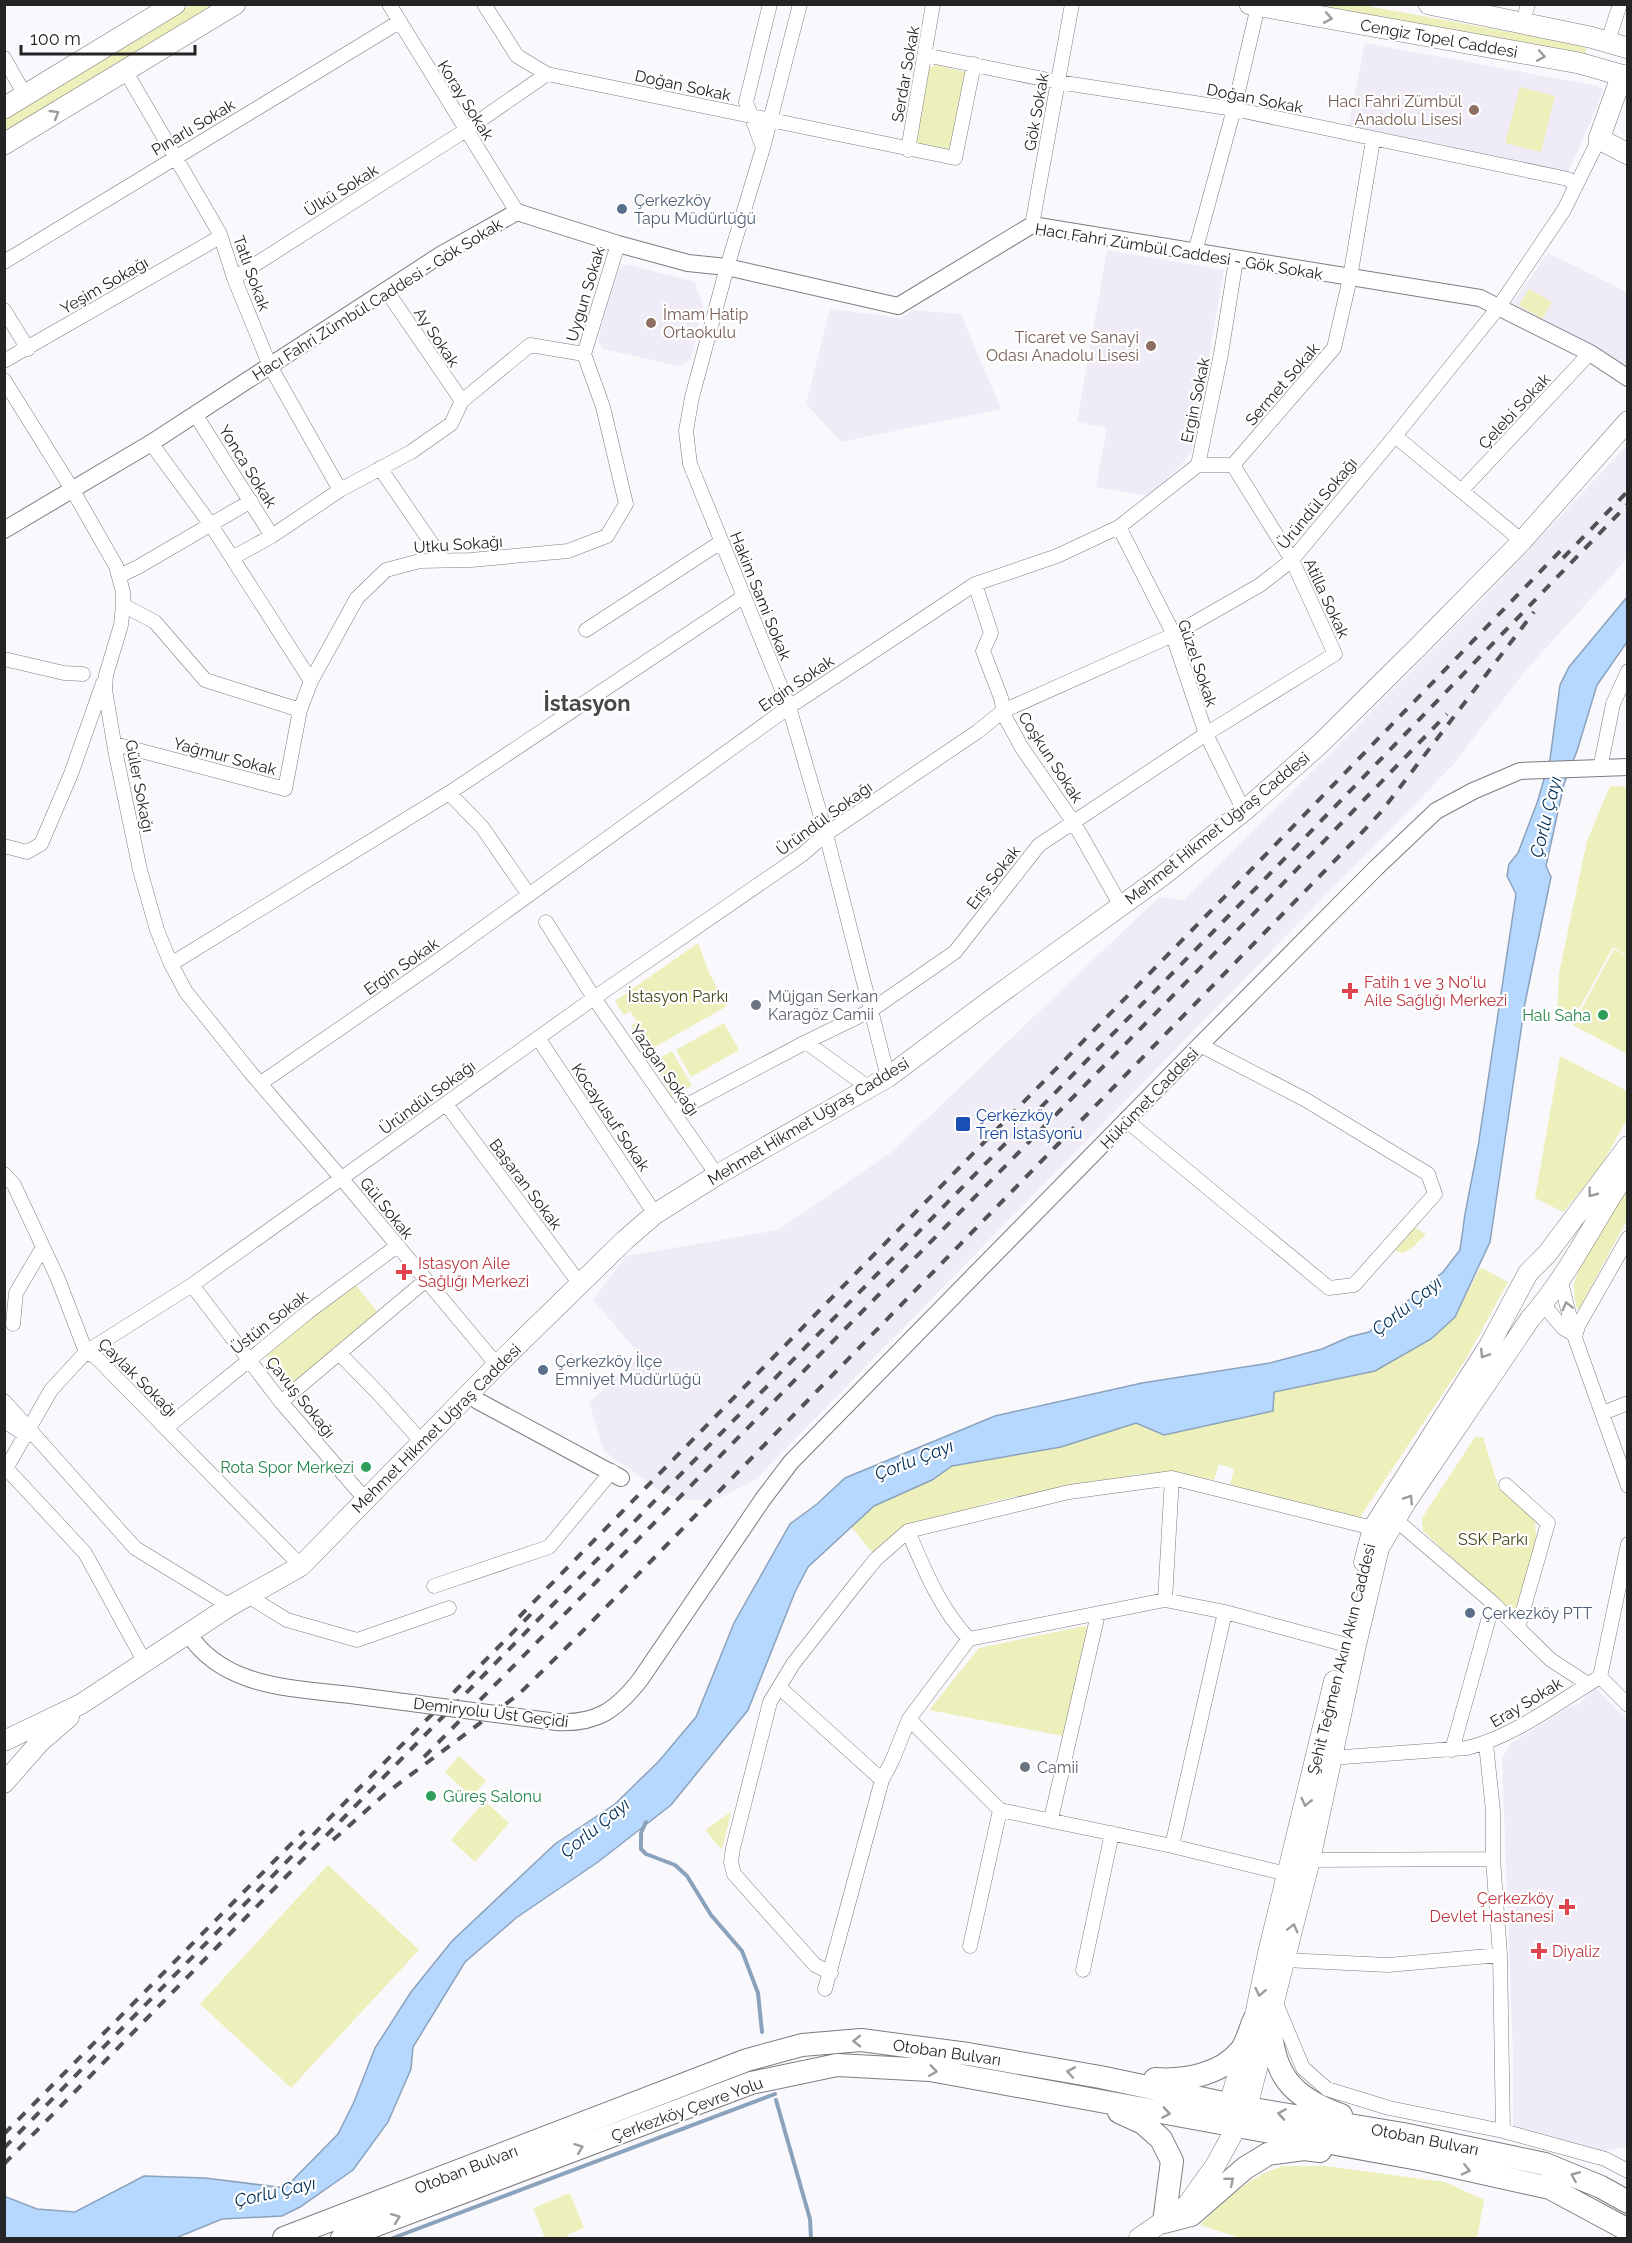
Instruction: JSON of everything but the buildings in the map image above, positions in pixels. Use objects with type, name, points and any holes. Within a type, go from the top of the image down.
[{"type":"highway","points":[[1100,2077],[1164,2080],[1191,2078],[1221,2066],[1241,2050],[1266,2013]]},
{"type":"highway","points":[[1266,2013],[1275,2060],[1284,2076],[1305,2098],[1320,2108],[1403,2134]]},
{"type":"highway","name":"Otoban Bulvarı","points":[[284,2238],[747,2060],[802,2045],[861,2040],[968,2054],[1100,2077],[1234,2115],[1550,2188],[1628,2230]]},
{"type":"highway","name":"Çerkezköy Çevre Yolu","points":[[342,2238],[751,2083],[837,2065],[930,2070],[1099,2103],[1234,2115]]},
{"type":"highway","points":[[1099,2103],[1143,2123],[1161,2139],[1172,2161],[1164,2222],[1191,2215],[1245,2168],[1268,2154],[1304,2149],[1424,2160]]},
{"type":"highway","name":"Otoban Bulvarı","points":[[1234,2115],[1403,2134],[1545,2164],[1601,2187],[1628,2202]]},
{"type":"main road","points":[[4,108],[175,4]]},
{"type":"main road","points":[[4,144],[235,4]]},
{"type":"main road","name":"Cengiz Topel Caddesi","points":[[1254,5],[1579,63],[1625,76]]},
{"type":"main road","name":"Cengiz Topel Caddesi","points":[[1441,6],[1620,44]]},
{"type":"main road","points":[[1625,76],[1599,139],[1628,154]]},
{"type":"main road","name":"Mehmet Hikmet Uğraş Caddesi","points":[[11,1774],[40,1742],[81,1704],[230,1606],[301,1566],[496,1365],[655,1214],[717,1175],[888,1077],[1161,877],[1244,811],[1329,735],[1522,541],[1628,421]]},
{"type":"main road","name":"Şehit Teğmen Akın Akın Caddesi","points":[[1266,2013],[1287,1874],[1373,1528],[1490,1346],[1528,1272],[1547,1254],[1628,1146]]},
{"type":"main road","points":[[1560,1278],[1628,1170]]},
{"type":"main road","points":[[1543,1304],[1530,1291],[1526,1282],[1528,1272],[1533,1268],[1547,1265],[1559,1272],[1560,1278]]},
{"type":"main road","name":"Şehit Teğmen Akın Akın Caddesi","points":[[1164,2222],[1234,2115],[1285,1960],[1310,1860],[1330,1758],[1379,1548],[1530,1319],[1560,1278]]},
{"type":"main road","name":"Mehmet Hikmet Uğraş Caddesi","points":[[6,1737],[81,1704]]},
{"type":"main road","points":[[6,1737],[22,1752],[11,1774]]},
{"type":"main road","points":[[1139,2238],[1164,2222]]},
{"type":"street","name":"Koray Sokak","points":[[389,4],[517,212]]},
{"type":"street","points":[[466,130],[546,74],[517,56],[484,4]]},
{"type":"street","points":[[763,148],[746,102],[770,4]]},
{"type":"street","name":"Hakim Sami Sokak","points":[[800,4],[763,148],[727,267],[692,397],[686,431],[690,464],[789,707],[826,834],[888,1077]]},
{"type":"street","name":"Serdar Sokak","points":[[908,150],[933,4]]},
{"type":"street","name":"Gök Sokak","points":[[1032,225],[1072,4]]},
{"type":"street","points":[[1620,4],[1620,44]]},
{"type":"street","points":[[1194,252],[1234,109],[1254,5]]},
{"type":"street","name":"Pınarlı Sokak","points":[[4,262],[399,22]]},
{"type":"street","name":"Doğan Sokak","points":[[925,55],[1058,82],[1234,109],[1373,140],[1568,179],[1576,186]]},
{"type":"street","points":[[4,58],[25,95]]},
{"type":"street","name":"Doğan Sokak","points":[[546,74],[955,158],[974,64]]},
{"type":"street","name":"Tatlı Sokak","points":[[126,72],[220,237],[270,366],[340,490]]},
{"type":"street","name":"Ülkü Sokak","points":[[234,278],[466,130]]},
{"type":"street","name":"Üründül Sokağı","points":[[5,1470],[51,1390],[86,1352],[192,1286],[594,998],[803,854],[826,834],[977,732],[1003,711],[1173,635],[1260,585],[1292,560],[1498,308],[1564,210],[1599,139]]},
{"type":"street","name":"Sermet Sokak","points":[[1233,465],[1334,348],[1350,278],[1373,140]]},
{"type":"street","name":"Hacı Fahri Zümbül Caddesi - Gök Sokak","points":[[4,530],[151,443],[442,254],[517,212],[688,263],[727,267],[898,306],[1032,225],[1480,298],[1590,353],[1628,378]]},
{"type":"street","name":"Yeşim Sokağı","points":[[4,362],[220,237]]},
{"type":"street","name":"Uygun Sokak","points":[[584,354],[618,244]]},
{"type":"street","name":"Ergin Sokak","points":[[256,1078],[529,895],[789,707],[975,584],[1057,555],[1119,527],[1198,465],[1221,354],[1236,260]]},
{"type":"street","name":"Ay Sokak","points":[[386,290],[462,401]]},
{"type":"street","points":[[4,310],[28,349]]},
{"type":"street","points":[[232,558],[272,536],[340,490],[411,452],[451,424],[462,401],[530,345],[584,354]]},
{"type":"street","name":"Çelebi Sokak","points":[[1461,491],[1590,353]]},
{"type":"street","name":"Utku Sokağı","points":[[300,710],[311,681],[357,598],[386,570],[420,561],[471,560],[568,551],[607,536],[626,504],[603,407],[584,354]]},
{"type":"street","points":[[4,380],[72,489]]},
{"type":"street","name":"Yonca Sokak","points":[[195,414],[272,536]]},
{"type":"street","points":[[1395,436],[1522,541]]},
{"type":"street","points":[[151,443],[211,525],[311,681]]},
{"type":"street","points":[[1198,465],[1233,465]]},
{"type":"street","name":"Atilla Sokak","points":[[1233,465],[1292,560],[1335,654]]},
{"type":"street","points":[[380,468],[443,560]]},
{"type":"street","name":"Güler Sokağı","points":[[72,489],[116,566],[119,576],[123,605],[121,625],[106,675],[105,690],[140,870],[157,930],[186,992],[256,1078]]},
{"type":"street","points":[[119,576],[251,501]]},
{"type":"street","name":"Güzel Sokak","points":[[1119,527],[1173,635],[1206,734],[1244,811]]},
{"type":"street","points":[[586,630],[721,542]]},
{"type":"street","name":"Coşkun Sokak","points":[[975,584],[992,633],[984,651],[1001,698],[1003,711],[1022,748],[1074,823],[1121,906]]},
{"type":"street","points":[[171,964],[449,793],[743,597]]},
{"type":"street","points":[[123,605],[155,622],[205,680],[300,710]]},
{"type":"street","name":"Eriş Sokak","points":[[674,1112],[870,1011],[955,952],[1039,845],[1206,734],[1335,654]]},
{"type":"street","points":[[4,658],[64,672],[83,674]]},
{"type":"street","points":[[1628,671],[1612,704],[1594,769],[1628,767]]},
{"type":"street","points":[[4,846],[27,852],[41,844],[71,774],[106,675]]},
{"type":"street","name":"Yağmur Sokak","points":[[115,744],[285,789],[300,710]]},
{"type":"street","name":"Hükümet Caddesi","points":[[791,1462],[1200,1045],[1376,868],[1436,812],[1473,791],[1520,771],[1594,769]]},
{"type":"street","points":[[449,793],[482,827],[529,895]]},
{"type":"street","name":"Yazgan Sokağı","points":[[546,922],[594,998],[717,1175]]},
{"type":"street","name":"Kocayusuf Sokak","points":[[538,1038],[655,1214]]},
{"type":"street","points":[[806,1042],[869,1088]]},
{"type":"street","points":[[1127,1121],[1329,1288],[1353,1285],[1435,1194],[1428,1174],[1306,1100],[1200,1045]]},
{"type":"street","name":"Gül Sokak","points":[[256,1078],[496,1365]]},
{"type":"street","name":"Başaran Sokak","points":[[446,1104],[580,1284]]},
{"type":"street","name":"Çaylak Sokağı","points":[[4,1174],[9,1189],[43,1247],[58,1279],[86,1352],[96,1357],[301,1566]]},
{"type":"street","points":[[1575,1336],[1578,1326],[1628,1238]]},
{"type":"street","name":"Üstün Sokak","points":[[166,1428],[308,1311],[397,1246]]},
{"type":"street","points":[[13,1324],[16,1293],[43,1247]]},
{"type":"street","points":[[1560,1278],[1575,1336],[1628,1486]]},
{"type":"street","points":[[281,1402],[425,1281]]},
{"type":"street","name":"Çavuş Sokağı","points":[[192,1286],[281,1402],[365,1499]]},
{"type":"street","points":[[1543,1304],[1563,1328],[1575,1336]]},
{"type":"street","points":[[339,1353],[422,1442]]},
{"type":"street","points":[[434,1586],[549,1546],[617,1475],[478,1401],[470,1393]]},
{"type":"street","points":[[4,1401],[28,1433],[135,1548],[230,1606]]},
{"type":"street","points":[[1603,1413],[1628,1403]]},
{"type":"street","points":[[4,1420],[28,1433]]},
{"type":"street","name":"Demiryolu Üst Geçidi","points":[[188,1633],[208,1658],[247,1680],[557,1722],[573,1723],[600,1716],[610,1711],[629,1694],[791,1462]]},
{"type":"street","points":[[5,1470],[85,1553],[144,1661]]},
{"type":"street","points":[[831,1973],[815,1965],[781,1928],[734,1874],[731,1862],[747,1788],[770,1702],[793,1664],[876,1559],[908,1531],[1069,1492],[1172,1478],[1373,1528]]},
{"type":"street","points":[[1165,1600],[1172,1478]]},
{"type":"street","points":[[1506,1485],[1548,1523],[1518,1628]]},
{"type":"street","points":[[1396,1520],[1493,1603],[1551,1660],[1594,1680],[1628,1705]]},
{"type":"street","points":[[908,1531],[926,1574],[955,1625],[969,1639]]},
{"type":"street","points":[[1594,1680],[1628,1544]]},
{"type":"street","points":[[248,1596],[287,1620],[357,1640],[449,1608]]},
{"type":"street","points":[[825,1989],[882,1780],[909,1719],[969,1639],[1165,1600],[1225,1612],[1343,1644]]},
{"type":"street","points":[[1452,1750],[1493,1603]]},
{"type":"street","points":[[1172,1846],[1225,1612]]},
{"type":"street","points":[[1051,1819],[1098,1614]]},
{"type":"street","name":"Eray Sokak","points":[[1330,1758],[1452,1750],[1486,1744],[1516,1730],[1594,1680]]},
{"type":"street","points":[[779,1687],[882,1780]]},
{"type":"street","points":[[909,1719],[1000,1810],[1051,1819],[1287,1874]]},
{"type":"street","points":[[1486,1744],[1493,1811],[1493,1859],[1500,1955],[1503,2131]]},
{"type":"street","points":[[970,1946],[1000,1810]]},
{"type":"street","points":[[1083,1970],[1112,1833]]},
{"type":"street","points":[[1310,1860],[1493,1859]]},
{"type":"street","points":[[1285,1960],[1388,1965],[1500,1955]]},
{"type":"street","points":[[1266,2013],[1303,2068],[1327,2089],[1389,2108],[1503,2131],[1605,2159],[1627,2170]]},
{"type":"shaded area","name":"Hacı Fahri Zümbül Anadolu Lisesi","points":[[1365,43],[1597,86],[1604,90],[1568,173],[1348,129]]},
{"type":"shaded area","name":"Ticaret ve Sanayi Odası Anadolu Lisesi","points":[[1107,250],[1224,270],[1192,453],[1151,496],[1096,487],[1107,428],[1077,422]]},
{"type":"shaded area","points":[[1548,253],[1627,292],[1627,369],[1511,305]]},
{"type":"shaded area","name":"İmam Hatip Ortaokulu","points":[[626,264],[695,282],[703,306],[691,359],[679,366],[603,349],[598,340],[615,271]]},
{"type":"shaded area","points":[[830,309],[901,318],[912,310],[961,314],[1001,409],[841,442],[806,404]]},
{"type":"shaded area","points":[[1627,445],[1627,557],[1526,670],[1452,766],[755,1480],[718,1499],[683,1500],[660,1491],[604,1451],[589,1403],[640,1355],[593,1300],[626,1256],[778,1230],[893,1151],[1159,897],[1184,900],[1479,603]]},
{"type":"shaded area","name":"Çerkezköy Devlet Hastanesi","points":[[1595,1687],[1627,1720],[1627,2146],[1606,2151],[1513,2137],[1513,2056],[1502,1758],[1510,1744],[1565,1709],[1579,1704]]},
{"type":"green space","points":[[191,5],[223,5],[5,136],[5,116]]},
{"type":"green space","points":[[1266,5],[1362,5],[1587,46],[1584,62]]},
{"type":"green space","points":[[936,65],[966,74],[953,145],[946,151],[915,145],[926,69]]},
{"type":"green space","points":[[1520,87],[1555,96],[1541,152],[1505,143]]},
{"type":"green space","points":[[1529,289],[1552,302],[1542,319],[1519,305]]},
{"type":"green space","points":[[1610,786],[1627,787],[1627,955],[1613,947],[1580,1007],[1557,1021],[1559,973],[1587,841]]},
{"type":"green space","name":"İstasyon Parkı","points":[[698,943],[709,973],[727,1006],[648,1051],[631,1026],[637,1021],[630,1011],[624,1015],[615,1001]]},
{"type":"green space","name":"Halı Saha","points":[[1614,949],[1627,956],[1627,1054],[1573,1025]]},
{"type":"green space","points":[[724,1023],[739,1050],[691,1077],[676,1050]]},
{"type":"green space","points":[[672,1051],[692,1086],[672,1097],[653,1062]]},
{"type":"green space","points":[[1560,1056],[1627,1091],[1627,1119],[1600,1168],[1563,1212],[1535,1198]]},
{"type":"green space","points":[[1627,1187],[1627,1220],[1579,1309],[1576,1306],[1574,1291],[1577,1276],[1597,1236]]},
{"type":"green space","points":[[1409,1224],[1426,1234],[1403,1253],[1388,1248]]},
{"type":"green space","points":[[1482,1268],[1508,1282],[1466,1359],[1360,1517],[1230,1485],[1234,1469],[1219,1464],[1214,1480],[1175,1472],[1139,1474],[998,1500],[934,1520],[873,1553],[851,1527],[874,1506],[932,1480],[952,1466],[1061,1447],[1136,1423],[1164,1435],[1274,1392],[1375,1371],[1455,1317]]},
{"type":"green space","points":[[354,1283],[379,1314],[293,1388],[262,1351]]},
{"type":"green space","name":"SSK Parkı","points":[[1475,1437],[1483,1437],[1499,1489],[1535,1519],[1536,1539],[1520,1608],[1508,1610],[1423,1531],[1422,1518]]},
{"type":"green space","points":[[1084,1626],[1089,1628],[1063,1736],[929,1710],[979,1648]]},
{"type":"green space","points":[[459,1756],[486,1781],[472,1797],[445,1772]]},
{"type":"green space","points":[[485,1801],[509,1823],[475,1862],[451,1840]]},
{"type":"green space","points":[[731,1812],[722,1850],[705,1830]]},
{"type":"green space","points":[[328,1865],[419,1950],[291,2088],[200,2004]]},
{"type":"green space","points":[[1283,2166],[1325,2166],[1445,2182],[1484,2200],[1477,2238],[1240,2238],[1200,2225],[1248,2183]]},
{"type":"green space","points":[[570,2193],[584,2228],[567,2235],[568,2238],[545,2238],[533,2208]]},
{"type":"water","name":"Çorlu Çayı","points":[[1627,597],[1627,642],[1597,685],[1577,751],[1564,784],[1546,866],[1551,877],[1525,1003],[1490,1242],[1455,1317],[1431,1339],[1375,1371],[1274,1392],[1273,1411],[1164,1435],[1136,1423],[1061,1447],[952,1466],[932,1480],[874,1506],[808,1567],[795,1592],[748,1710],[671,1805],[598,1862],[516,1918],[465,1962],[413,2047],[411,2069],[388,2122],[353,2170],[300,2207],[282,2216],[222,2219],[176,2238],[5,2238],[4,2196],[37,2209],[75,2212],[144,2176],[205,2178],[285,2188],[338,2134],[354,2102],[375,2048],[411,1992],[452,1941],[555,1844],[615,1804],[659,1761],[696,1717],[734,1623],[790,1524],[817,1504],[845,1478],[995,1416],[1142,1383],[1270,1363],[1322,1349],[1349,1337],[1369,1332],[1443,1272],[1460,1250],[1478,1147],[1516,894],[1507,876],[1509,864],[1518,853],[1537,803],[1550,759],[1560,685],[1569,667]]},
{"type":"waterway","points":[[646,1822],[641,1833],[641,1849],[646,1854],[675,1865],[687,1876],[711,1915],[742,1951],[758,1993],[762,2032]]},
{"type":"waterway","points":[[393,2238],[775,2094]]},
{"type":"waterway","points":[[776,2100],[810,2219],[811,2238]]},
{"type":"railway","points":[[1563,558],[1628,491]]},
{"type":"railway","points":[[4,2164],[1257,887],[1628,504]]},
{"type":"railway","points":[[519,1617],[1567,544]]},
{"type":"railway","points":[[333,1840],[385,1794],[519,1694],[571,1643],[1353,842],[1381,812],[1534,612]]},
{"type":"railway","points":[[424,1757],[1447,714]]},
{"type":"railway","points":[[4,2148],[531,1614]]},
{"type":"railway","points":[[4,2134],[304,1831]]},
{"type":"place","name":"Hacı Fahri Zümbül Anadolu Lisesi","points":[[1474,110]]},
{"type":"place","name":"Çerkezköy Tapu Müdürlüğü","points":[[622,209]]},
{"type":"place","name":"İmam Hatip Ortaokulu","points":[[651,323]]},
{"type":"place","name":"Ticaret ve Sanayi Odası Anadolu Lisesi","points":[[1151,346]]},
{"type":"place","name":"Fatih 1 ve 3 No'lu Aile Sağlığı Merkezi","points":[[1350,991]]},
{"type":"place","name":"Müjgan Serkan Karagöz Camii","points":[[756,1005]]},
{"type":"place","name":"Halı Saha","points":[[1603,1015]]},
{"type":"place","name":"Çerkezköy Tren İstasyonu","points":[[963,1124]]},
{"type":"place","name":"Istasyon Aile Sağlığı Merkezi","points":[[404,1272]]},
{"type":"place","name":"Çerkezköy İlçe Emniyet Müdürlüğü","points":[[543,1370]]},
{"type":"place","name":"Rota Spor Merkezi","points":[[366,1467]]},
{"type":"place","name":"Çerkezköy PTT","points":[[1470,1613]]},
{"type":"place","name":"Camii","points":[[1025,1767]]},
{"type":"place","name":"Güreş Salonu","points":[[431,1796]]},
{"type":"place","name":"Çerkezköy Devlet Hastanesi","points":[[1567,1907]]},
{"type":"place","name":"Diyaliz","points":[[1539,1951]]},
{"type":"district","name":"İstasyon","points":[[587,703]]}]
